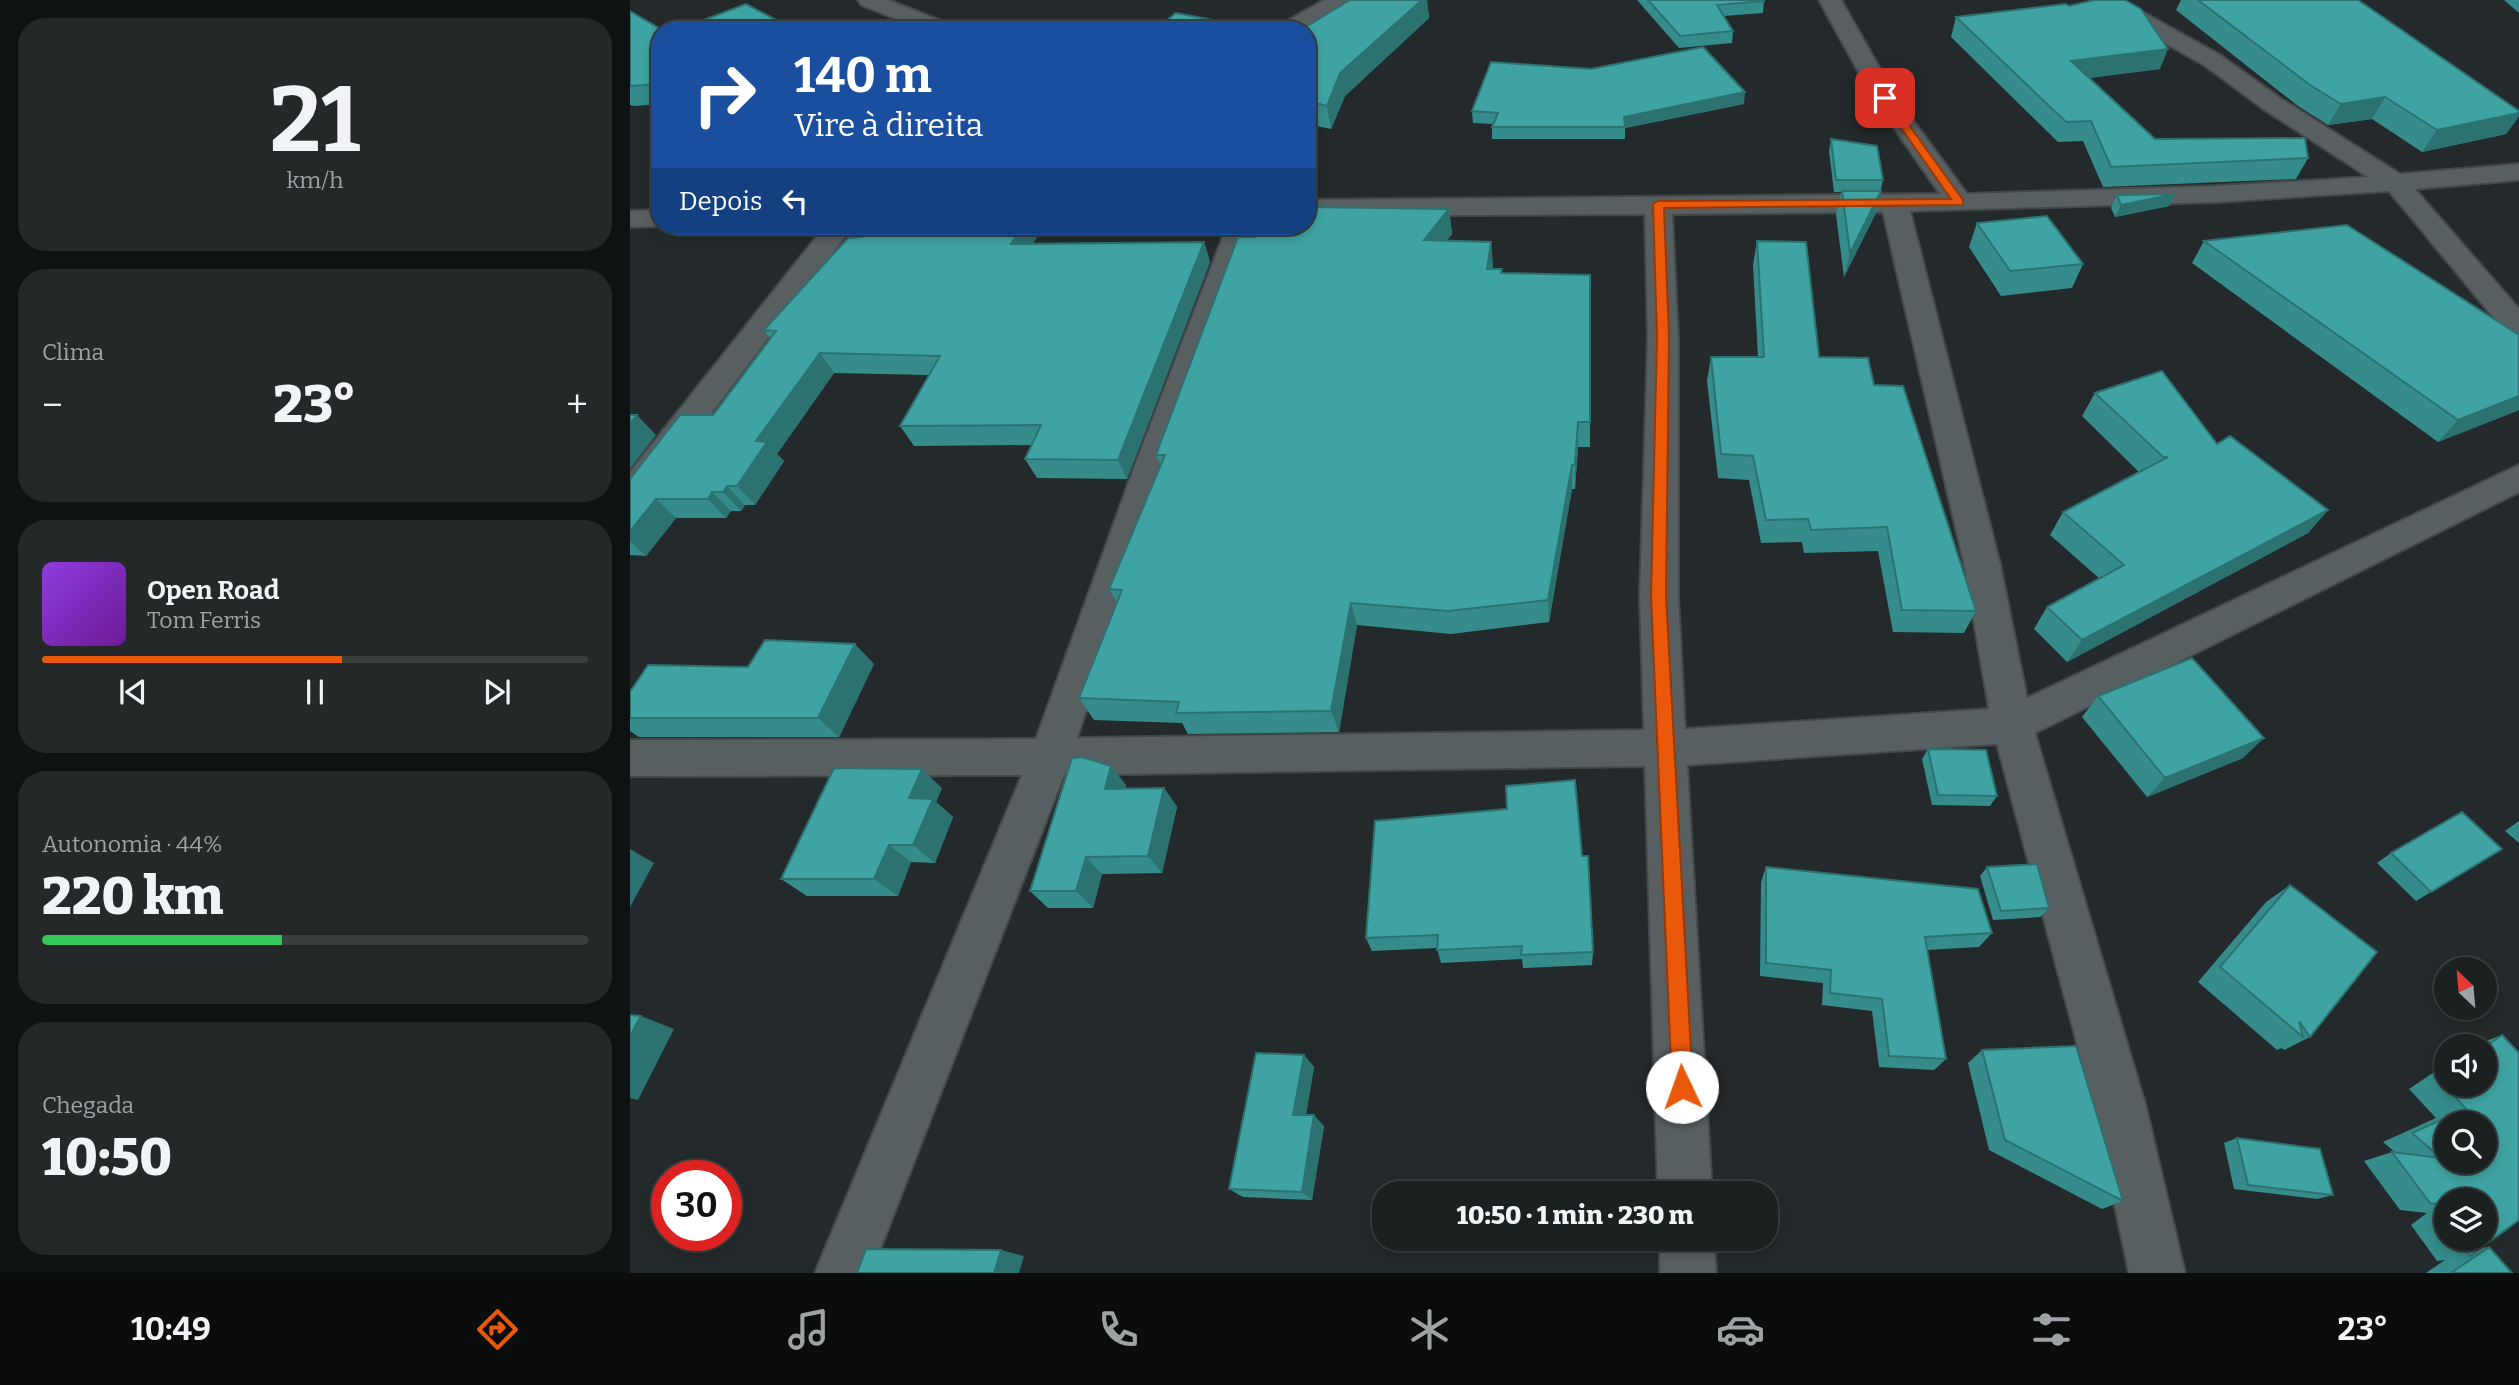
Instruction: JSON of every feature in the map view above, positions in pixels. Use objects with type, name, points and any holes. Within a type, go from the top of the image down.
[{"type":"street","points":[[869,0],[913,7],[932,21]]},
{"type":"street","points":[[1304,21],[1340,0]]},
{"type":"street","points":[[1830,0],[1885,98],[1959,202]]},
{"type":"street","points":[[2105,0],[2212,60],[2272,103],[2397,184],[2519,328]]},
{"type":"street","points":[[891,21],[913,7]]},
{"type":"street","points":[[1316,208],[1959,202],[2397,184],[2519,172]]},
{"type":"street","points":[[1894,202],[1982,564],[2012,725],[2120,1107],[2157,1273]]},
{"type":"street","points":[[1658,204],[1663,337],[1659,596],[1684,1181]]},
{"type":"street","points":[[630,219],[651,218]]},
{"type":"street","points":[[630,496],[832,235]]},
{"type":"street","points":[[843,1273],[1050,757],[1152,465],[1238,235]]},
{"type":"street","points":[[630,758],[1050,757],[1665,748],[2012,725],[2519,477]]},
{"type":"street","points":[[1687,1251],[1688,1273]]},
{"type":"building","points":[[1350,0],[1422,0],[1340,73],[1327,106],[1316,103],[1316,21]]},
{"type":"building","points":[[1648,0],[1764,1],[1717,5],[1733,31],[1680,36]]},
{"type":"building","points":[[2094,0],[2125,0],[2141,9],[2168,49],[2071,61],[2155,139],[2305,138],[2308,158],[2111,167],[2091,121],[2066,122],[1956,17],[2066,4],[2069,6]]},
{"type":"building","points":[[2198,0],[2358,0],[2519,113],[2437,130],[2385,97],[2341,104],[2310,85]]},
{"type":"building","points":[[746,4],[778,21],[701,21]]},
{"type":"building","points":[[630,11],[651,23],[651,85],[630,86]]},
{"type":"building","points":[[1176,13],[1218,21],[1166,21]]},
{"type":"building","points":[[1703,47],[1745,92],[1624,117],[1625,127],[1492,127],[1498,113],[1472,111],[1491,62],[1591,69]]},
{"type":"building","points":[[1831,139],[1877,146],[1883,180],[1836,180]]},
{"type":"building","points":[[1842,191],[1881,191],[1850,253]]},
{"type":"building","points":[[2175,194],[2121,205],[2117,195]]},
{"type":"building","points":[[1316,207],[1449,209],[1424,240],[1491,242],[1487,269],[1502,269],[1501,273],[1590,275],[1590,422],[1578,422],[1575,465],[1572,465],[1548,600],[1448,611],[1351,603],[1331,711],[1176,713],[1179,702],[1079,698],[1122,590],[1109,589],[1165,455],[1156,455],[1238,237],[1316,235]]},
{"type":"building","points":[[2047,216],[2083,264],[2010,271],[1977,223]]},
{"type":"building","points":[[2347,225],[2519,335],[2519,396],[2458,420],[2204,241]]},
{"type":"building","points":[[1016,235],[1011,244],[1204,242],[1118,460],[1025,459],[1041,425],[900,426],[940,356],[820,353],[756,441],[767,442],[737,486],[727,486],[723,492],[712,492],[708,499],[656,499],[630,531],[630,479],[680,415],[713,415],[776,331],[764,330],[848,238]]},
{"type":"building","points":[[1757,241],[1806,242],[1819,357],[1868,358],[1874,385],[1903,386],[1976,611],[1902,610],[1887,527],[1811,530],[1808,519],[1766,520],[1753,456],[1721,454],[1711,357],[1764,357]]},
{"type":"building","points":[[2162,371],[2217,444],[2230,436],[2328,510],[2082,640],[2047,607],[2124,565],[2063,512],[2168,457],[2163,457],[2095,393]]},
{"type":"building","points":[[630,415],[637,415],[630,424]]},
{"type":"building","points":[[765,640],[855,644],[818,718],[630,718],[630,692],[648,665],[748,667]]},
{"type":"building","points":[[2192,658],[2264,738],[2165,778],[2098,696]]},
{"type":"building","points":[[1928,749],[1986,750],[1997,796],[1938,795]]},
{"type":"building","points":[[1082,757],[1111,766],[1105,789],[1164,788],[1148,856],[1086,857],[1076,891],[1030,891],[1072,758]]},
{"type":"building","points":[[834,768],[922,769],[909,798],[933,799],[913,845],[889,845],[874,879],[781,879]]},
{"type":"building","points":[[1575,780],[1582,856],[1588,856],[1593,952],[1521,955],[1522,946],[1437,950],[1438,935],[1366,938],[1375,821],[1507,809],[1506,786]]},
{"type":"building","points":[[2462,812],[2502,849],[2431,892],[2391,853]]},
{"type":"building","points":[[2037,864],[2049,908],[2001,911],[1987,867]]},
{"type":"building","points":[[1766,867],[1978,889],[1992,933],[1925,937],[1946,1059],[1889,1056],[1882,999],[1830,993],[1831,970],[1766,963]]},
{"type":"building","points":[[2290,885],[2377,952],[2310,1037],[2299,1021],[2303,1037],[2220,967]]},
{"type":"building","points":[[630,1015],[641,1016],[630,1036]]},
{"type":"building","points":[[2502,1035],[2519,1053],[2519,1220],[2497,1236],[2497,1188],[2434,1188],[2434,1204],[2430,1203],[2392,1152],[2434,1157],[2434,1174],[2497,1174],[2497,1111],[2462,1111],[2466,1109],[2455,1097],[2497,1097],[2497,1039]]},
{"type":"building","points":[[2076,1046],[2123,1201],[2005,1140],[1982,1050]]},
{"type":"building","points":[[1256,1053],[1304,1055],[1293,1115],[1314,1115],[1302,1192],[1229,1189]]},
{"type":"building","points":[[2434,1123],[2434,1152],[2412,1133]]},
{"type":"building","points":[[2237,1138],[2320,1149],[2333,1195],[2248,1185]]},
{"type":"building","points":[[866,1249],[1001,1250],[994,1273],[857,1273]]},
{"type":"building","points":[[2483,1251],[2493,1251],[2512,1273],[2451,1273]]},
{"type":"route","points":[[1682,1087],[1659,596],[1663,337],[1658,204],[1959,202],[1885,98]]}]
